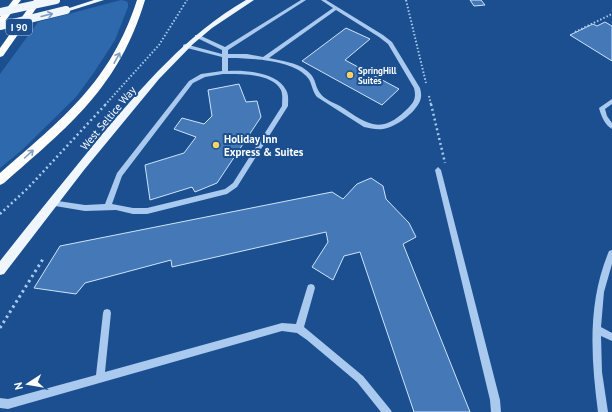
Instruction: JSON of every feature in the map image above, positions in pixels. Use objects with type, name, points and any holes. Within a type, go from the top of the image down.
[{"type":"highway","name":"I 90","points":[[0,22],[17,0]]},
{"type":"highway","name":"I 90","points":[[0,54],[38,0]]},
{"type":"highway","points":[[0,180],[67,120],[113,66],[128,38],[141,0]]},
{"type":"main road","points":[[0,12],[56,0]]},
{"type":"main road","points":[[0,26],[101,0]]},
{"type":"main road","name":"West Seltice Way","points":[[0,270],[51,203],[132,106],[185,46],[219,19],[251,0]]},
{"type":"street","points":[[225,49],[304,0]]},
{"type":"street","points":[[185,46],[217,55],[247,56],[290,65],[310,77],[319,96],[366,125],[373,127],[384,127],[399,121],[418,102],[420,96],[417,88],[390,43],[323,0]]},
{"type":"street","points":[[264,59],[336,8]]},
{"type":"street","points":[[197,36],[225,49]]},
{"type":"street","points":[[225,49],[225,72]]},
{"type":"street","points":[[51,203],[86,208],[107,208],[116,207],[133,212],[147,211],[227,191],[235,185],[286,106],[285,95],[282,87],[274,80],[252,74],[232,71],[204,75],[191,82],[119,175],[107,208]]},
{"type":"street","points":[[612,101],[602,108],[603,114],[612,126]]},
{"type":"street","points":[[438,170],[495,400],[496,412]]},
{"type":"street","points":[[603,412],[596,369],[597,311],[604,271],[612,254]]},
{"type":"street","points":[[298,329],[310,288]]},
{"type":"street","points":[[100,378],[107,314]]},
{"type":"street","points":[[0,403],[8,404],[282,327],[298,329],[310,337],[360,379],[388,412]]},
{"type":"street","points":[[597,330],[612,337]]},
{"type":"path","points":[[0,214],[28,188],[143,64],[159,45],[187,0]]},
{"type":"path","points":[[575,32],[612,14]]},
{"type":"path","points":[[0,328],[43,259]]},
{"type":"shaded area","points":[[121,0],[128,3],[128,7],[115,40],[95,71],[76,97],[21,151],[0,168],[0,74],[38,22]]},
{"type":"building","points":[[470,0],[481,0],[485,5],[474,6]]},
{"type":"building","points":[[605,22],[612,26],[612,61],[570,35],[593,24],[597,26]]},
{"type":"building","name":"SpringHill Suites","points":[[346,28],[370,39],[345,60],[399,89],[382,105],[302,61]]},
{"type":"building","name":"Holiday Inn Express & Suites","points":[[239,84],[246,102],[257,101],[261,117],[217,183],[195,192],[192,187],[150,200],[145,165],[184,153],[196,137],[174,129],[182,118],[204,124],[212,116],[208,90]]},
{"type":"building","points":[[371,178],[383,186],[386,199],[409,223],[416,237],[403,244],[470,412],[414,412],[360,252],[344,256],[333,280],[312,267],[328,242],[326,232],[172,267],[171,260],[85,283],[76,294],[34,288],[60,246],[332,192],[343,199],[357,184]]},
{"type":"place","name":"SpringHill Suites","points":[[350,75]]},
{"type":"place","name":"Holiday Inn Express & Suites","points":[[216,145]]}]
